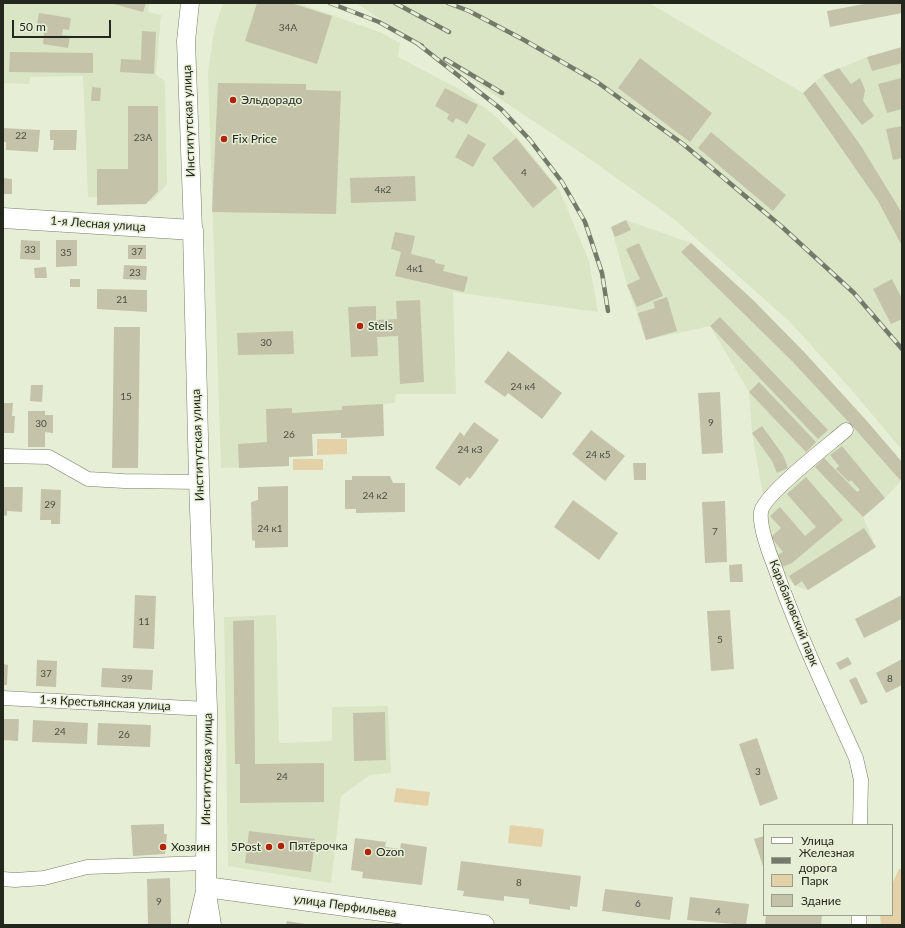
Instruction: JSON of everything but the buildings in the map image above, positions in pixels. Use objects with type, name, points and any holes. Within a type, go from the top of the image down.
[{"type":"main road","name":"1-я Лесная улица","points":[[3,218],[193,230]]},
{"type":"main road","name":"Институтская улица","points":[[193,230],[199,482],[207,709],[206,887]]},
{"type":"main road","name":"улица Перфильева","points":[[206,887],[425,921],[484,925]]},
{"type":"street","name":"Институтская улица","points":[[190,3],[186,41],[193,230]]},
{"type":"street","name":"Карабановский парк","points":[[846,430],[775,492],[766,501],[761,512],[766,544],[779,580],[798,629],[856,758],[861,780],[860,824]]},
{"type":"street","points":[[3,456],[50,457],[88,479],[199,482]]},
{"type":"street","name":"1-я Крестьянская улица","points":[[3,698],[207,709]]},
{"type":"street","points":[[3,879],[16,880],[44,878],[87,867],[206,863]]},
{"type":"street","name":"Институтская улица","points":[[197,925],[206,887]]},
{"type":"street","name":"Институтская улица","points":[[206,887],[212,925]]},
{"type":"shaded area","points":[[3,3],[149,3],[148,12],[161,15],[156,75],[165,81],[167,184],[152,201],[88,197],[83,76],[30,77],[29,84],[3,83]]},
{"type":"shaded area","points":[[223,3],[298,3],[382,33],[400,43],[398,57],[461,90],[493,114],[517,137],[559,189],[589,261],[598,312],[453,292],[456,394],[396,394],[395,403],[383,404],[384,436],[341,438],[341,433],[312,434],[289,457],[289,466],[221,468],[208,73],[214,31]]},
{"type":"shaded area","points":[[356,3],[649,3],[803,93],[823,75],[867,57],[902,47],[902,450],[849,387],[790,322],[674,219],[577,150]]},
{"type":"shaded area","points":[[626,220],[691,243],[753,300],[805,353],[902,462],[902,480],[885,498],[863,517],[876,547],[808,590],[795,586],[780,568],[774,557],[752,433],[749,392],[710,326],[646,340],[627,285],[611,227]]},
{"type":"shaded area","points":[[276,615],[279,743],[332,741],[332,707],[388,706],[391,773],[370,775],[341,796],[331,883],[228,866],[224,617]]},
{"type":"green space","points":[[317,439],[347,439],[347,454],[317,455]]},
{"type":"green space","points":[[293,459],[323,459],[323,470],[293,470]]},
{"type":"green space","points":[[396,788],[430,792],[428,806],[394,802]]},
{"type":"green space","points":[[510,825],[544,829],[542,847],[508,843]]},
{"type":"green space","points":[[899,869],[902,869],[902,925],[881,925],[880,916],[893,916],[893,882]]},
{"type":"railway","points":[[330,3],[379,22],[422,46]]},
{"type":"railway","points":[[395,3],[449,32]]},
{"type":"railway","points":[[448,3],[469,11],[524,40],[597,82],[683,144],[781,226],[854,293],[902,349]]},
{"type":"railway","points":[[418,44],[501,109],[530,140],[562,182],[585,222],[602,273],[608,311]]},
{"type":"railway","points":[[445,59],[502,93]]},
{"type":"place","name":"Эльдорадо","points":[[233,100]]},
{"type":"place","name":"Fix Price","points":[[224,139]]},
{"type":"place","name":"Stels","points":[[360,326]]},
{"type":"place","name":"Пятёрочка","points":[[281,846]]},
{"type":"place","name":"Хозяин","points":[[163,847]]},
{"type":"place","name":"5Post","points":[[269,847]]},
{"type":"place","name":"Ozon","points":[[368,852]]}]
